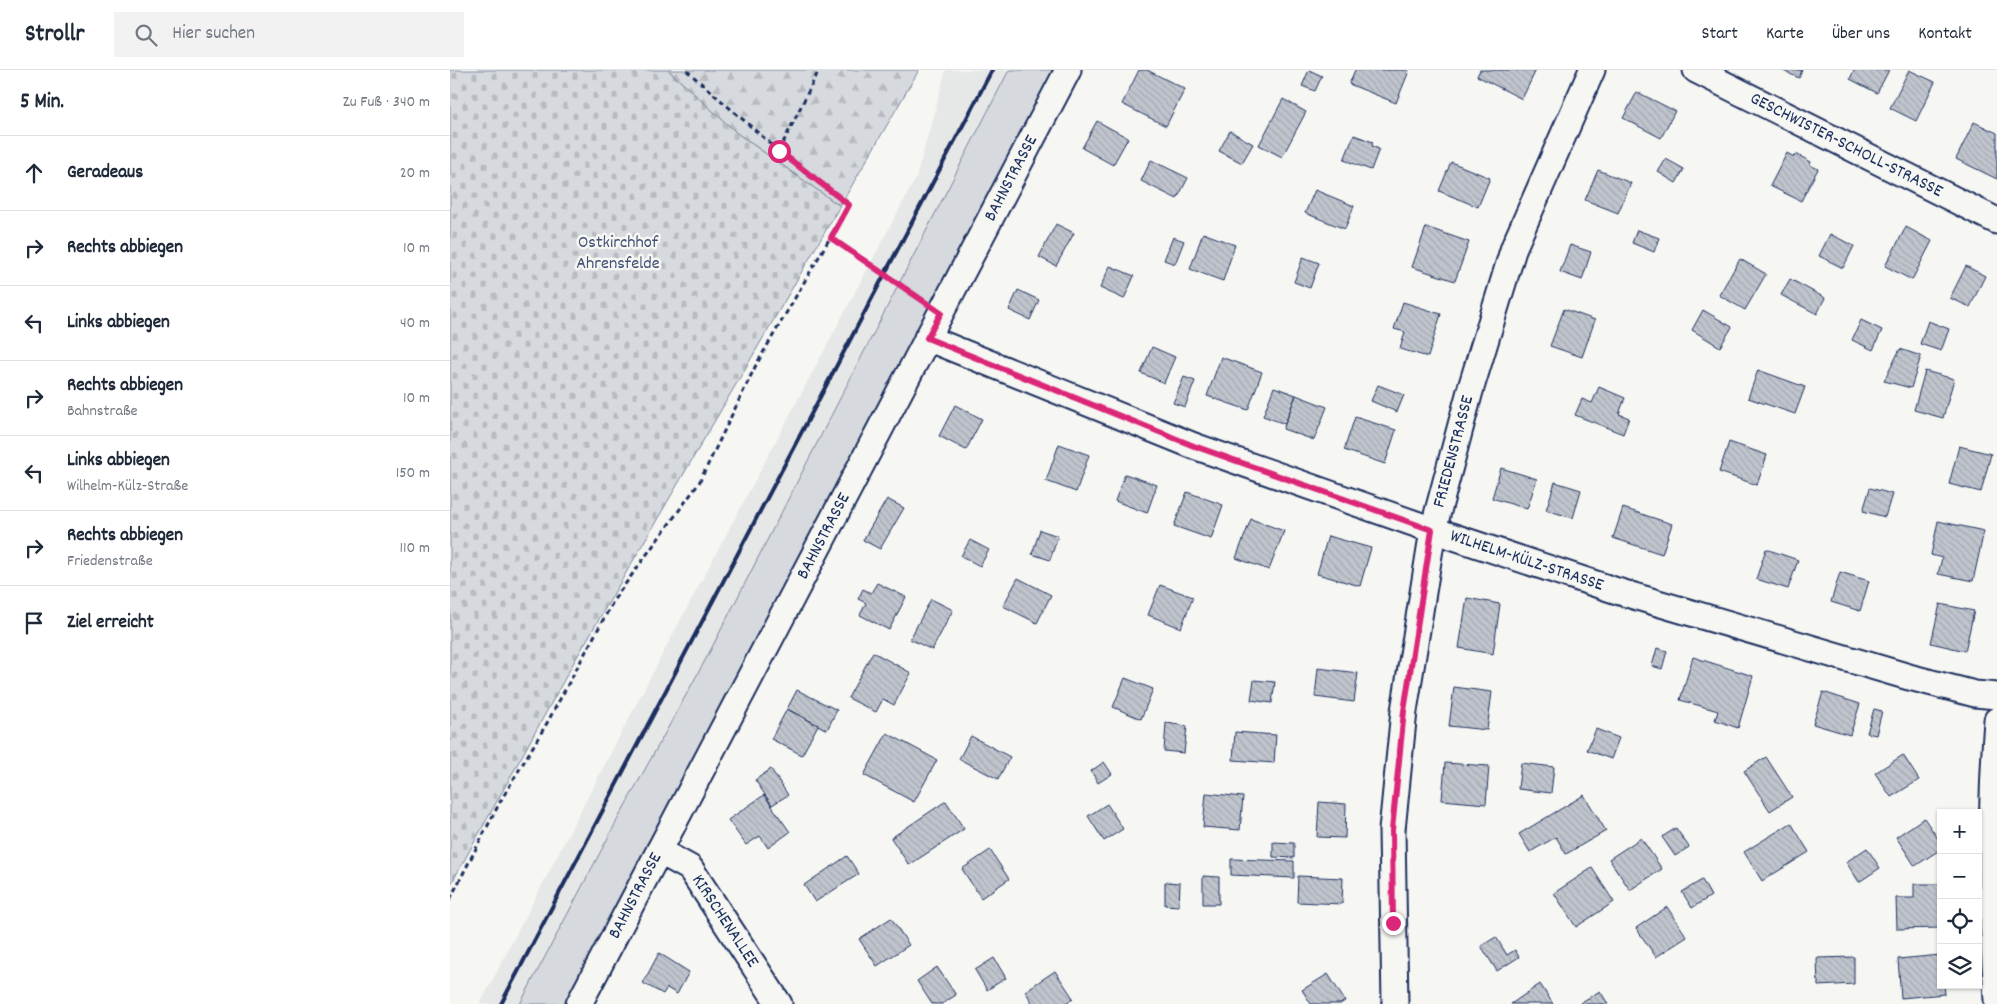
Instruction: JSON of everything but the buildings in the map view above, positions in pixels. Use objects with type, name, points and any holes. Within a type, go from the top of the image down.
[{"type":"street","name":"BAHNSTRASSE","points":[[578,1004],[1068,70]]},
{"type":"street","name":"FRIEDENSTRASSE","points":[[1395,1004],[1392,830],[1404,711],[1432,530],[1470,391],[1514,247],[1592,70]]},
{"type":"street","name":"GESCHWISTER-SCHOLL-STRASSE","points":[[1696,70],[1997,221]]},
{"type":"street","name":"WILHELM-KÜLZ-STRASSE","points":[[927,338],[1194,446],[1432,530],[1617,590],[1871,666],[1975,694],[1997,696]]},
{"type":"street","points":[[1997,720],[1993,828],[1994,954],[1997,1000]]},
{"type":"street","name":"KIRSCHENALLEE","points":[[659,851],[690,868],[779,1004]]},
{"type":"path","points":[[450,899],[500,802],[547,724],[615,598],[699,483],[756,365],[849,205],[779,151],[686,70]]},
{"type":"path","points":[[779,151],[819,70]]},
{"type":"path","points":[[831,238],[941,313]]},
{"type":"shaded area","points":[[946,70],[1047,70],[955,184],[892,296],[708,655],[621,813],[522,1004],[480,1004],[662,655],[916,178]]},
{"type":"green space","name":"Ostkirchhof Ahrensfelde","points":[[450,70],[668,70],[738,134],[840,206],[574,662],[450,886]]},
{"type":"green space","points":[[668,70],[919,70],[840,206],[738,134]]},
{"type":"green space","points":[[1009,70],[1057,70],[567,1004],[520,1004],[621,813],[708,655]]},
{"type":"railway","points":[[501,1004],[992,70]]},
{"type":"route","points":[[779,151],[849,205],[831,238],[941,313],[927,338],[1194,446],[1432,530],[1404,711],[1392,830],[1393,923]]}]
